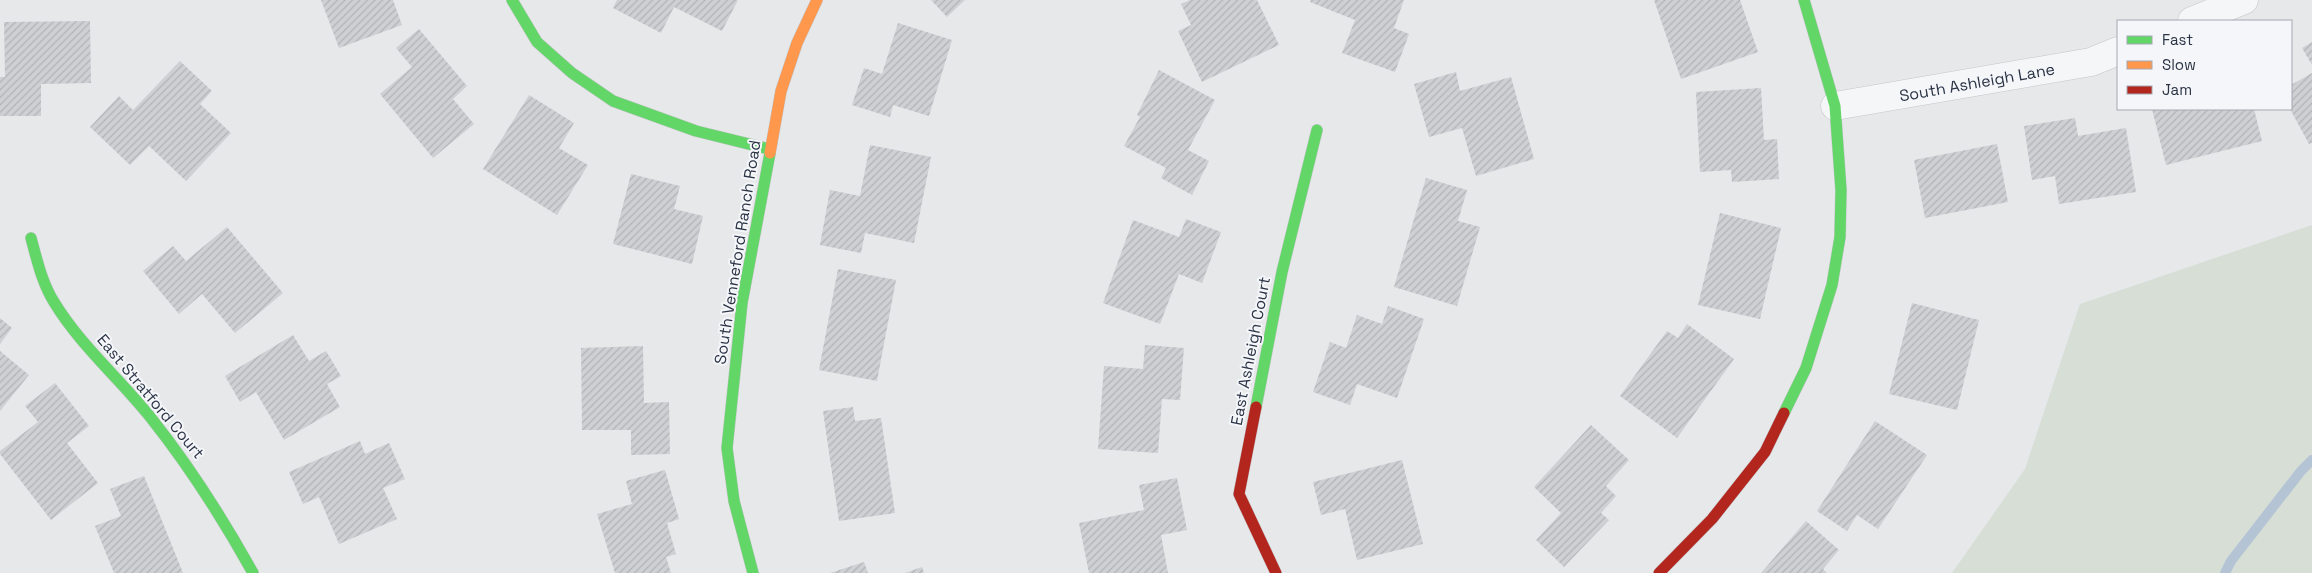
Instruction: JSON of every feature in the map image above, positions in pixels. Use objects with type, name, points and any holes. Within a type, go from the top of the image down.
[{"type":"street","points":[[512,0],[537,42],[572,73],[613,101],[696,131],[768,149]]},
{"type":"street","name":"South Venneford Ranch Road","points":[[754,573],[734,501],[726,448],[742,303],[768,149],[781,91],[797,43],[817,0]]},
{"type":"street","points":[[1659,573],[1712,519],[1765,452],[1806,368],[1832,285],[1840,237],[1841,190],[1835,106],[1804,0]]},
{"type":"street","points":[[2194,20],[2244,0]]},
{"type":"street","name":"South Ashleigh Lane","points":[[1835,106],[2091,62],[2117,51]]},
{"type":"street","name":"East Ashleigh Court","points":[[1276,573],[1239,494],[1282,272],[1317,130]]},
{"type":"street","name":"East Stratford Court","points":[[31,238],[42,274],[54,301],[75,330],[150,417],[199,480],[226,522],[253,573]]},
{"type":"shaded area","points":[[2312,225],[2312,573],[1952,573],[2025,469],[2080,304]]},
{"type":"building","points":[[321,0],[393,0],[402,25],[339,48]]},
{"type":"building","points":[[617,0],[738,0],[722,31],[674,7],[661,33],[613,8]]},
{"type":"building","points":[[931,0],[965,0],[947,17]]},
{"type":"building","points":[[1190,0],[1257,0],[1279,45],[1202,82],[1178,31],[1191,25],[1181,4]]},
{"type":"building","points":[[1311,0],[1404,0],[1394,28],[1409,34],[1395,72],[1342,53],[1355,20],[1310,2]]},
{"type":"building","points":[[1654,0],[1740,0],[1758,52],[1681,79]]},
{"type":"building","points":[[90,21],[91,83],[41,84],[41,116],[0,116],[0,77],[5,77],[4,22]]},
{"type":"building","points":[[898,23],[952,40],[929,116],[893,105],[890,117],[852,105],[864,68],[882,74]]},
{"type":"building","points":[[419,29],[467,86],[453,99],[474,124],[433,158],[380,94],[412,67],[396,48]]},
{"type":"building","points":[[2312,42],[2312,65],[2302,48]]},
{"type":"building","points":[[180,61],[212,91],[200,104],[231,133],[186,181],[149,146],[130,165],[90,127],[119,96],[133,110]]},
{"type":"building","points":[[1159,70],[1215,100],[1188,150],[1209,161],[1192,195],[1161,178],[1166,168],[1124,146],[1140,117],[1137,115]]},
{"type":"building","points":[[1456,72],[1460,91],[1511,77],[1534,159],[1476,176],[1462,128],[1429,137],[1414,84]]},
{"type":"building","points":[[2312,73],[2312,143],[2309,144],[2291,110],[2292,84]]},
{"type":"building","points":[[1761,88],[1764,140],[1777,139],[1779,179],[1732,182],[1731,170],[1700,172],[1696,92]]},
{"type":"building","points":[[529,95],[574,123],[559,148],[588,165],[557,215],[483,169]]},
{"type":"building","points":[[2152,110],[2254,110],[2262,141],[2166,165]]},
{"type":"building","points":[[2075,118],[2078,136],[2126,128],[2136,192],[2059,204],[2055,176],[2032,180],[2024,126]]},
{"type":"building","points":[[1997,144],[2008,202],[1925,218],[1914,160]]},
{"type":"building","points":[[870,145],[931,157],[914,243],[865,233],[861,253],[820,245],[830,190],[860,196]]},
{"type":"building","points":[[631,174],[680,186],[674,209],[703,216],[692,264],[613,244]]},
{"type":"building","points":[[1426,178],[1467,190],[1458,221],[1480,227],[1457,306],[1394,287]]},
{"type":"building","points":[[1720,213],[1781,228],[1760,319],[1698,305]]},
{"type":"building","points":[[1186,219],[1221,232],[1202,283],[1179,274],[1160,324],[1103,303],[1133,220],[1179,237]]},
{"type":"building","points":[[227,227],[283,293],[235,333],[202,294],[179,314],[143,271],[173,246],[186,261]]},
{"type":"building","points":[[838,269],[896,280],[877,381],[819,370]]},
{"type":"building","points":[[1912,303],[1979,320],[1957,410],[1889,394]]},
{"type":"building","points":[[1388,306],[1424,319],[1397,398],[1357,384],[1350,405],[1313,392],[1330,342],[1346,348],[1357,315],[1382,324]]},
{"type":"building","points":[[0,318],[12,328],[0,344]]},
{"type":"building","points":[[1687,324],[1734,359],[1677,438],[1620,396],[1667,331],[1678,338]]},
{"type":"building","points":[[293,335],[309,361],[326,351],[341,376],[327,384],[340,407],[284,440],[256,392],[240,402],[225,376]]},
{"type":"building","points":[[1145,345],[1184,348],[1180,400],[1162,399],[1158,453],[1098,449],[1104,366],[1143,369]]},
{"type":"building","points":[[643,346],[644,403],[669,402],[670,454],[631,455],[631,430],[582,430],[581,348]]},
{"type":"building","points":[[0,351],[29,375],[0,411]]},
{"type":"building","points":[[55,383],[89,426],[67,443],[98,483],[51,520],[0,454],[0,451],[38,422],[25,406]]},
{"type":"building","points":[[853,407],[855,421],[881,418],[895,513],[839,521],[823,411]]},
{"type":"building","points":[[1875,421],[1927,455],[1878,529],[1857,515],[1847,531],[1817,511]]},
{"type":"building","points":[[1591,425],[1629,460],[1606,486],[1616,496],[1601,513],[1609,520],[1564,567],[1536,540],[1561,513],[1534,487]]},
{"type":"building","points":[[360,441],[365,454],[389,443],[405,479],[383,488],[397,519],[339,544],[319,497],[303,504],[289,472]]},
{"type":"building","points":[[1402,460],[1423,544],[1357,560],[1345,509],[1321,515],[1313,482]]},
{"type":"building","points":[[665,470],[679,519],[667,523],[676,554],[666,557],[671,573],[615,573],[597,514],[632,504],[626,481]]},
{"type":"building","points":[[144,476],[183,573],[114,573],[95,526],[121,516],[110,489]]},
{"type":"building","points":[[1177,478],[1187,530],[1161,535],[1168,573],[1089,573],[1079,523],[1144,510],[1139,485]]},
{"type":"building","points":[[1806,521],[1839,550],[1823,569],[1827,573],[1761,573]]},
{"type":"building","points":[[864,562],[868,573],[830,573]]},
{"type":"building","points":[[922,567],[924,573],[905,573]]},
{"type":"waterway","points":[[2225,573],[2231,561],[2301,471],[2312,460]]},
{"type":"traffic: fast","points":[[512,0],[537,42],[572,73],[613,101],[696,131],[769,149]]},
{"type":"traffic: fast","points":[[1784,413],[1806,368],[1832,285],[1840,237],[1841,190],[1835,106],[1804,0]]},
{"type":"traffic: fast","points":[[1256,407],[1282,272],[1317,130]]},
{"type":"traffic: fast","points":[[753,573],[734,501],[727,448],[742,303],[770,153]]},
{"type":"traffic: fast","points":[[31,238],[46,287],[64,318],[139,404],[179,455],[230,533],[253,573]]},
{"type":"traffic: slow","points":[[770,153],[781,91],[797,43],[817,0]]},
{"type":"traffic: jam","points":[[1256,407],[1239,494],[1276,573]]},
{"type":"traffic: jam","points":[[1659,573],[1712,519],[1765,452],[1784,413]]}]
